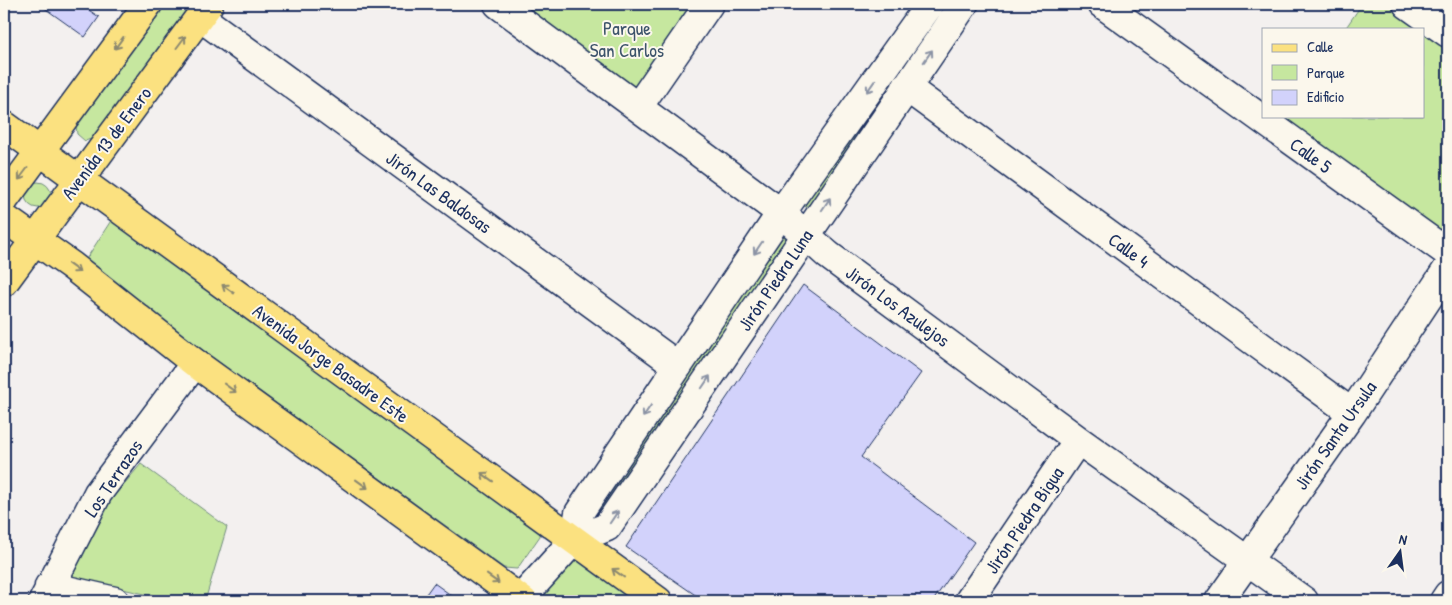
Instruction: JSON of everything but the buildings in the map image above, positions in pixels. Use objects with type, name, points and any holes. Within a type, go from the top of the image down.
[{"type":"main road","points":[[4,200],[148,4]]},
{"type":"main road","name":"Avenida 13 de Enero","points":[[4,282],[204,10]]},
{"type":"main road","name":"Avenida Jorge Basadre Este","points":[[4,125],[658,601]]},
{"type":"main road","points":[[4,218],[72,266],[195,363],[521,601]]},
{"type":"street","name":"Jirón Los Azulejos","points":[[498,4],[781,213],[805,236],[1078,440],[1304,601]]},
{"type":"street","points":[[638,107],[709,4]]},
{"type":"street","name":"Jirón Piedra Luna","points":[[574,540],[578,513],[781,213],[930,4]]},
{"type":"street","name":"Jirón Piedra Luna","points":[[521,601],[574,540],[608,527],[964,4]]},
{"type":"street","name":"Calle 5","points":[[1102,4],[1448,253]]},
{"type":"street","points":[[1408,4],[1448,33]]},
{"type":"street","name":"Jirón Las Baldosas","points":[[204,10],[678,366]]},
{"type":"street","name":"Calle 4","points":[[906,87],[1352,413]]},
{"type":"street","name":"Jirón Santa Ursula","points":[[1219,601],[1246,560],[1352,413],[1448,268]]},
{"type":"street","name":"Los Terrazos","points":[[46,594],[98,494],[195,363]]},
{"type":"street","name":"Jirón Piedra Bigua","points":[[969,601],[1078,440]]},
{"type":"street","points":[[46,594],[115,601]]},
{"type":"street","points":[[1444,601],[1448,595]]},
{"type":"green space","points":[[159,4],[194,4],[97,137],[85,141],[77,134],[75,119]]},
{"type":"green space","name":"Parque San Carlos","points":[[519,4],[694,4],[636,88]]},
{"type":"green space","points":[[935,4],[950,4],[811,203],[805,207],[803,202]]},
{"type":"green space","points":[[1362,4],[1388,4],[1422,28],[1346,28]]},
{"type":"green space","points":[[1424,29],[1448,46],[1448,241],[1282,120],[1284,118],[1424,118]]},
{"type":"green space","points":[[38,182],[48,185],[51,195],[48,205],[38,208],[28,205],[25,195],[28,185]]},
{"type":"green space","points":[[112,219],[541,525],[540,536],[517,569],[504,568],[83,264]]},
{"type":"green space","points":[[784,233],[786,241],[779,257],[597,518],[588,521],[778,237]]},
{"type":"green space","points":[[141,464],[227,527],[205,601],[176,601],[69,577],[98,515]]},
{"type":"green space","points":[[578,552],[647,601],[549,601],[543,597]]}]
